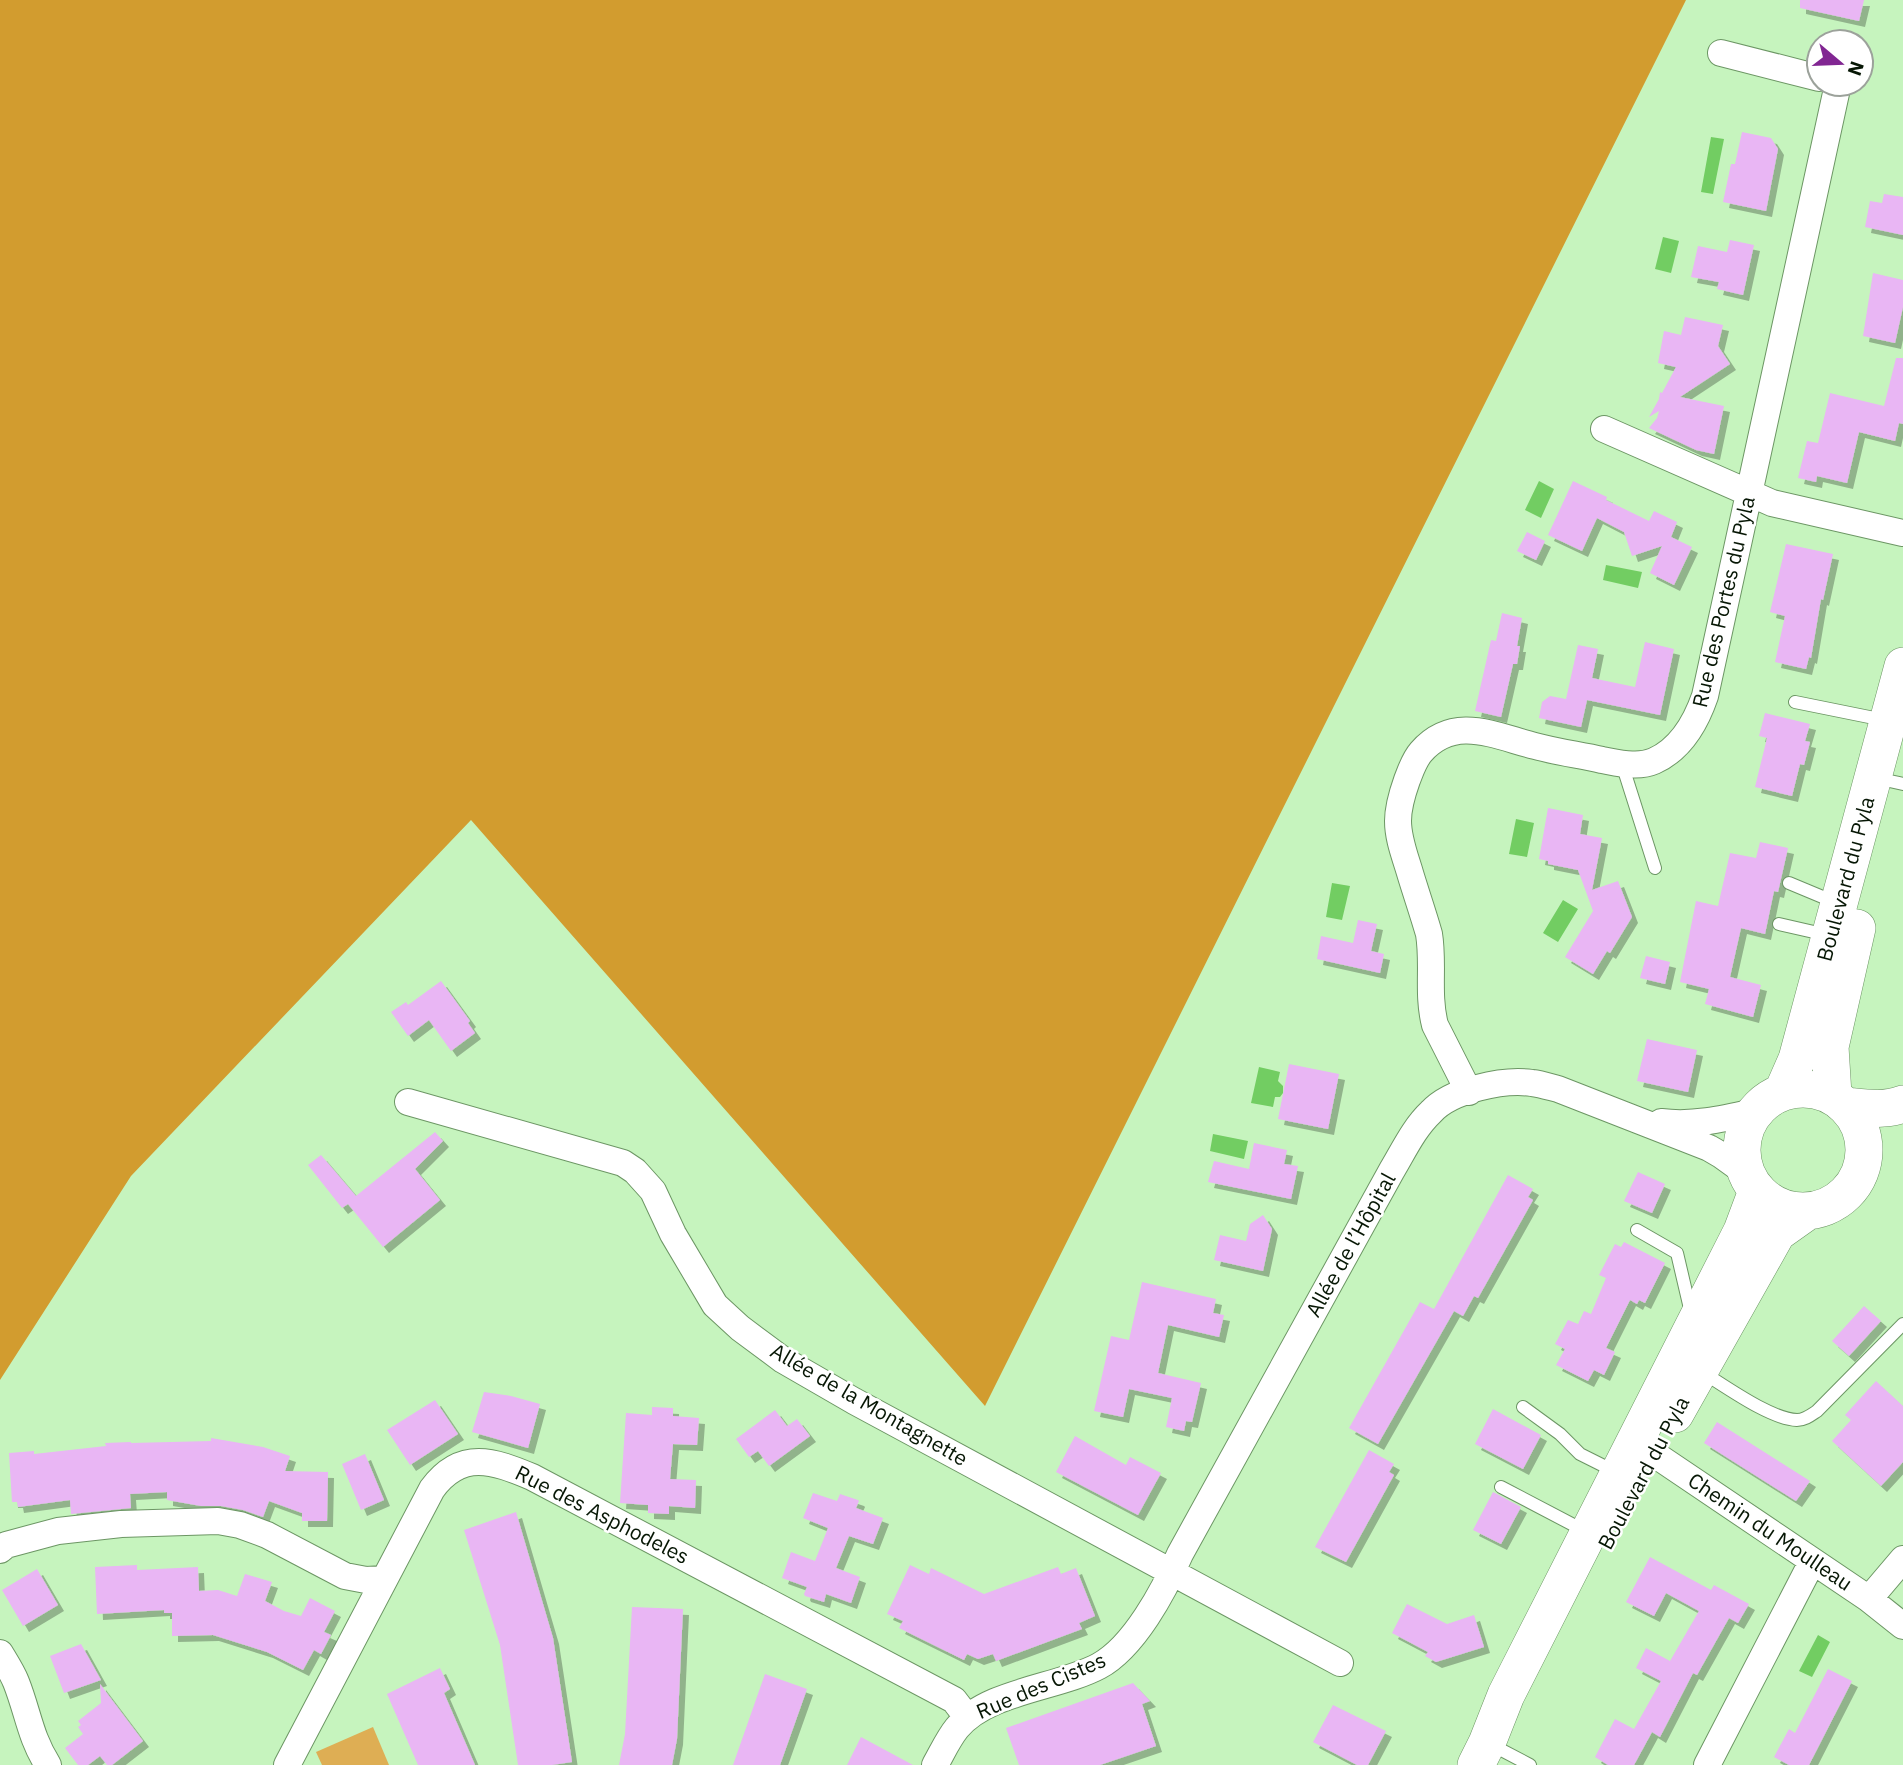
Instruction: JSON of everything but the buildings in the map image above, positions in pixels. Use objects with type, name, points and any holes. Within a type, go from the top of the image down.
[{"type":"main road","name":"Boulevard du Pyla","points":[[1783,1091],[1795,1067],[1889,781],[1903,666]]},
{"type":"main road","name":"Boulevard du Pyla","points":[[1840,1101],[1830,1047],[1841,927]]},
{"type":"main road","points":[[1840,1101],[1857,1119],[1863,1135],[1865,1152],[1853,1185],[1841,1198],[1825,1207],[1808,1211],[1794,1211],[1768,1201],[1751,1182],[1741,1152],[1745,1130],[1754,1112],[1769,1098],[1783,1091],[1811,1088],[1840,1101],[1873,1109],[1903,1104]]},
{"type":"main road","points":[[1865,1152],[1903,1118]]},
{"type":"main road","name":"Boulevard du Pyla","points":[[1688,1364],[1694,1325],[1742,1231],[1751,1182]]},
{"type":"main road","name":"Boulevard du Pyla","points":[[1482,1754],[1506,1695],[1588,1532],[1688,1364],[1777,1233],[1808,1211]]},
{"type":"main road","name":"Boulevard du Pyla","points":[[1482,1754],[1520,1700],[1635,1457]]},
{"type":"street","points":[[1721,53],[1805,74]]},
{"type":"street","name":"Rue des Portes du Pyla","points":[[1469,1092],[1435,1025],[1430,998],[1429,933],[1399,836],[1402,793],[1417,757],[1431,743],[1458,730],[1481,731],[1535,746],[1622,764],[1653,762],[1665,755],[1686,735],[1699,714],[1705,696],[1835,98]]},
{"type":"street","points":[[1604,429],[1772,503],[1903,533]]},
{"type":"street","name":"Allée de l’Hôpital","points":[[1172,1573],[1180,1554],[1417,1127],[1433,1109],[1450,1098],[1491,1084],[1533,1083],[1558,1089],[1709,1148],[1721,1154],[1751,1182]]},
{"type":"street","name":"Allée de la Montagnette","points":[[408,1102],[623,1163],[635,1171],[653,1191],[673,1234],[715,1305],[740,1328],[783,1360],[1340,1663]]},
{"type":"street","name":"Allée de l’Hôpital","points":[[1635,1119],[1695,1124],[1754,1112]]},
{"type":"street","name":"Chemin du Moulleau","points":[[1635,1457],[1812,1562],[1869,1599],[1903,1626]]},
{"type":"street","name":"Rue des Asphodeles","points":[[287,1765],[438,1481],[445,1474],[479,1461],[512,1468],[532,1477],[802,1618],[954,1700],[967,1717]]},
{"type":"street","points":[[0,1550],[6,1545],[58,1531],[121,1524],[218,1521],[240,1525],[267,1535],[345,1576],[366,1580],[384,1579]]},
{"type":"street","points":[[1869,1599],[1903,1559]]},
{"type":"street","points":[[1707,1765],[1812,1562]]},
{"type":"street","name":"Rue des Cistes","points":[[935,1765],[950,1737],[967,1717],[986,1706],[1083,1673],[1100,1665],[1127,1644],[1172,1573]]},
{"type":"street","points":[[0,1653],[16,1682],[36,1746],[48,1765]]},
{"type":"lane","points":[[1796,702],[1896,716]]},
{"type":"lane","points":[[1622,764],[1655,868]]},
{"type":"lane","points":[[1789,883],[1841,927]]},
{"type":"lane","points":[[1779,924],[1841,927]]},
{"type":"lane","points":[[1637,1230],[1678,1253],[1694,1325]]},
{"type":"lane","points":[[1688,1364],[1771,1413],[1796,1420],[1807,1418],[1903,1324]]},
{"type":"lane","points":[[1523,1407],[1560,1434],[1580,1454],[1635,1457]]},
{"type":"lane","points":[[1501,1487],[1588,1532]]},
{"type":"lane","points":[[1482,1754],[1530,1765]]},
{"type":"shaded area","points":[[0,0],[1686,0],[985,1406],[471,820],[131,1176],[0,1380]]},
{"type":"shaded area","points":[[1711,137],[1724,139],[1713,194],[1701,192]]},
{"type":"shaded area","points":[[1663,237],[1679,241],[1671,273],[1655,269]]},
{"type":"shaded area","points":[[1539,481],[1554,489],[1541,518],[1525,510]]},
{"type":"shaded area","points":[[1606,565],[1642,572],[1638,588],[1603,580]]},
{"type":"shaded area","points":[[1516,819],[1534,823],[1527,857],[1509,854]]},
{"type":"shaded area","points":[[1332,883],[1350,886],[1342,920],[1326,917]]},
{"type":"shaded area","points":[[1563,900],[1578,909],[1558,942],[1543,933]]},
{"type":"shaded area","points":[[1259,1067],[1280,1072],[1278,1081],[1283,1086],[1283,1093],[1280,1097],[1275,1097],[1273,1107],[1251,1103]]},
{"type":"shaded area","points":[[1213,1134],[1248,1141],[1244,1159],[1210,1151]]},
{"type":"shaded area","points":[[1818,1635],[1830,1642],[1812,1677],[1799,1671]]},
{"type":"shaded area","points":[[373,1727],[389,1765],[322,1765],[316,1752]]}]
